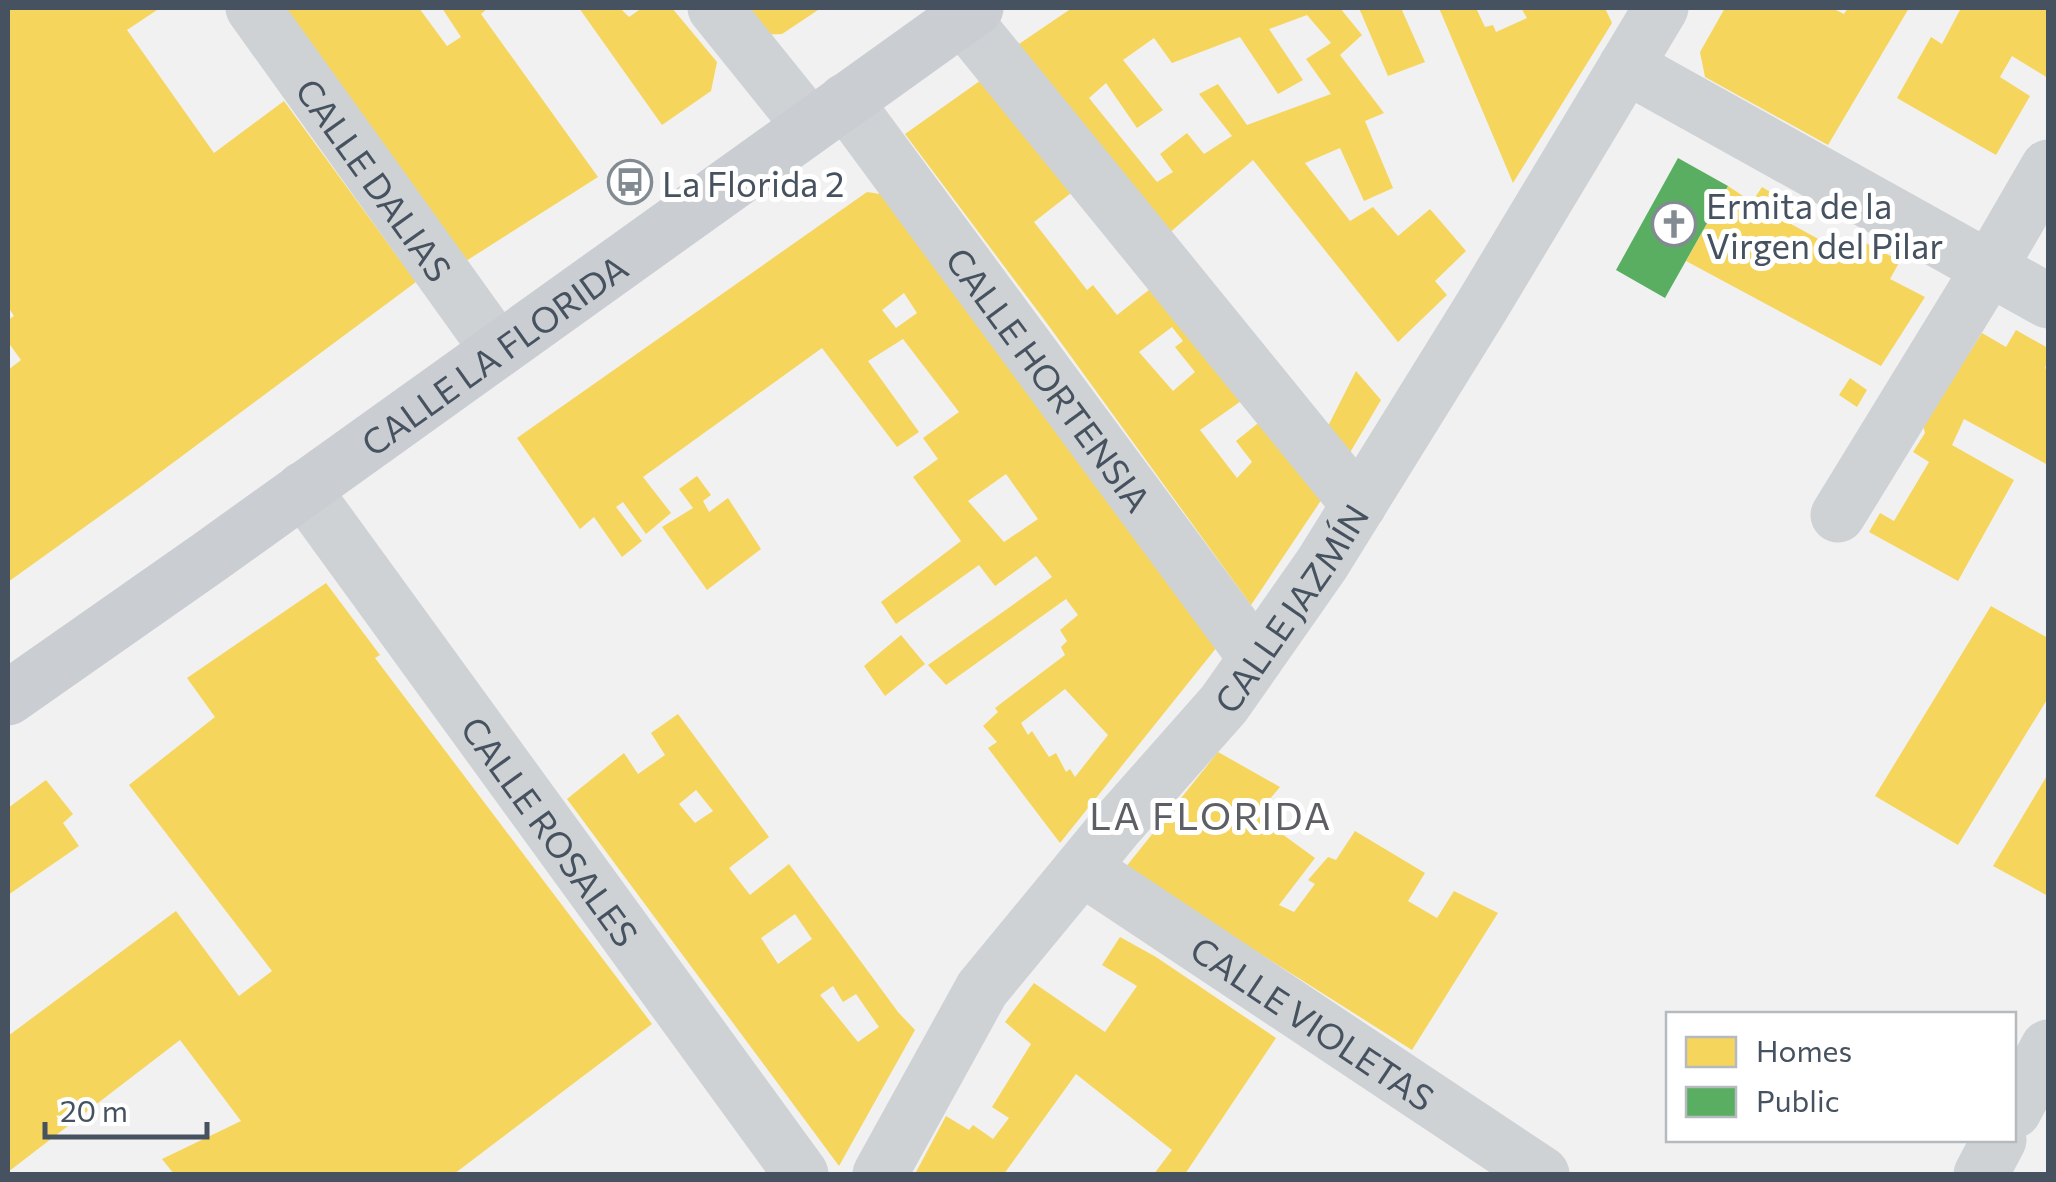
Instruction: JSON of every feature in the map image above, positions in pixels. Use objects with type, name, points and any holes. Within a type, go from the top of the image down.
[{"type":"main road","name":"CALLE LA FLORIDA","points":[[8,698],[969,12]]},
{"type":"street","name":"CALLE DALIAS","points":[[253,8],[498,350]]},
{"type":"street","name":"CALLE HORTENSIA","points":[[715,8],[828,114],[1256,658]]},
{"type":"street","name":"CALLE JAZMÍN","points":[[880,1174],[982,989],[1224,704],[1322,564],[1661,8]]},
{"type":"street","points":[[969,12],[1359,505]]},
{"type":"street","points":[[1626,66],[2048,300]]},
{"type":"street","points":[[1838,515],[2048,167]]},
{"type":"street","name":"CALLE ROSALES","points":[[303,489],[801,1174]]},
{"type":"street","name":"CALLE VIOLETAS","points":[[1082,868],[1542,1174]]},
{"type":"street","points":[[2016,1106],[2048,1047]]},
{"type":"street","points":[[1981,1174],[1998,1142]]},
{"type":"building: Homes","points":[[8,8],[160,8],[127,30],[214,153],[284,101],[416,282],[8,582],[8,370],[21,360],[8,342],[8,320],[14,316],[8,307]]},
{"type":"building: Homes","points":[[277,8],[419,8],[447,46],[461,37],[442,8],[488,8],[481,14],[598,177],[466,261]]},
{"type":"building: Homes","points":[[579,8],[620,8],[629,17],[642,8],[672,8],[717,62],[711,91],[662,125]]},
{"type":"building: Homes","points":[[735,8],[821,8],[782,34],[757,35]]},
{"type":"building: Homes","points":[[1072,8],[1340,8],[1362,35],[1340,55],[1384,113],[1365,121],[1393,188],[1364,201],[1340,148],[1305,163],[1350,221],[1373,207],[1398,236],[1430,209],[1466,251],[1435,281],[1447,295],[1398,342],[1253,160],[1159,242],[1007,52]],"holes":[[[1307,15],[1331,43],[1306,59],[1331,94],[1247,125],[1218,84],[1199,94],[1232,136],[1204,154],[1187,133],[1160,154],[1173,172],[1157,182],[1089,98],[1106,83],[1137,128],[1163,110],[1123,60],[1154,38],[1172,63],[1240,37],[1278,94],[1303,80],[1269,29]]]},
{"type":"building: Homes","points":[[1359,8],[1401,8],[1425,62],[1388,76]]},
{"type":"building: Homes","points":[[1439,8],[1476,8],[1485,27],[1493,25],[1496,32],[1527,18],[1521,8],[1605,8],[1612,23],[1513,183]]},
{"type":"building: Homes","points":[[1725,8],[1832,8],[1844,14],[1848,8],[1909,8],[1828,145],[1705,77],[1700,52]]},
{"type":"building: Homes","points":[[1961,8],[2048,8],[2048,78],[2012,56],[2000,77],[2030,96],[1996,155],[1897,98],[1931,37],[1942,44]]},
{"type":"building: Homes","points":[[991,73],[1080,186],[1034,222],[1087,290],[1093,285],[1117,315],[1159,282],[1251,394],[1200,430],[1237,478],[1252,462],[1236,441],[1267,416],[1328,490],[1251,605],[1046,322],[905,134]],"holes":[[[1172,327],[1183,341],[1175,347],[1195,372],[1173,391],[1139,352]]]},
{"type":"building: Homes","points":[[1728,186],[1752,202],[1762,187],[1798,209],[1791,224],[1851,257],[1860,240],[1900,261],[1890,279],[1925,297],[1881,366],[1686,261]]},
{"type":"building: Homes","points":[[867,192],[894,196],[1217,647],[1060,843],[988,748],[997,742],[983,726],[998,712],[995,708],[1065,655],[1061,647],[1067,641],[1060,630],[1078,615],[1066,599],[946,685],[928,665],[1052,577],[1036,556],[995,586],[979,565],[896,624],[881,602],[961,541],[913,477],[938,459],[923,438],[959,412],[903,339],[868,361],[919,432],[897,447],[822,348],[643,477],[671,513],[646,534],[623,502],[616,507],[642,541],[622,557],[594,517],[580,529],[517,438]],"holes":[[[904,293],[917,313],[896,328],[882,310]],[[1006,474],[1038,519],[1004,542],[968,501]],[[1065,689],[1108,735],[1075,777],[1070,769],[1066,772],[1056,753],[1049,757],[1032,731],[1028,735],[1021,723]]]},
{"type":"building: Homes","points":[[2016,330],[2048,348],[2048,465],[1964,419],[1952,445],[2014,480],[1958,581],[1869,532],[1880,513],[1894,521],[1929,462],[1913,452],[1925,433],[1923,425],[1982,333],[2006,347]]},
{"type":"building: Homes","points":[[1356,371],[1381,400],[1345,461],[1324,434]]},
{"type":"building: Homes","points":[[1850,378],[1867,390],[1857,407],[1839,395]]},
{"type":"building: Homes","points":[[697,476],[711,495],[703,501],[709,512],[728,498],[761,549],[707,590],[662,527],[693,508],[679,489]]},
{"type":"building: Homes","points":[[326,583],[380,655],[375,658],[652,1024],[454,1174],[174,1174],[162,1159],[241,1121],[180,1040],[8,1172],[8,1036],[176,911],[239,996],[272,971],[129,785],[215,717],[187,678]]},
{"type":"building: Homes","points":[[1991,606],[2048,638],[2048,698],[1958,845],[1875,796]]},
{"type":"building: Homes","points":[[901,635],[925,664],[885,696],[864,666]]},
{"type":"building: Homes","points":[[678,714],[769,837],[729,868],[750,895],[789,864],[915,1030],[839,1166],[567,799],[624,753],[638,774],[665,755],[651,733]],"holes":[[[696,790],[713,811],[695,823],[679,804]],[[795,914],[812,939],[778,964],[761,938]],[[833,986],[843,1002],[856,994],[879,1027],[858,1042],[820,995]]]},
{"type":"building: Homes","points":[[1218,752],[1280,787],[1256,815],[1315,858],[1279,905],[1294,912],[1315,884],[1308,880],[1328,857],[1336,860],[1355,831],[1425,873],[1408,901],[1437,918],[1454,891],[1498,913],[1412,1050],[1125,868]]},
{"type":"building: Homes","points":[[2048,774],[2048,896],[1993,866]]},
{"type":"building: Homes","points":[[46,780],[73,814],[63,823],[79,846],[8,895],[8,808]]},
{"type":"building: Homes","points":[[1120,937],[1276,1038],[1185,1174],[1154,1174],[1172,1150],[1076,1074],[1004,1174],[915,1174],[946,1116],[969,1130],[973,1125],[993,1139],[1009,1118],[992,1107],[1031,1044],[1005,1022],[1034,983],[1105,1032],[1137,986],[1102,965]]},
{"type":"building: Public","name":"Ermita de la Virgen del Pilar","points":[[1678,158],[1728,186],[1665,298],[1616,270]]},
{"type":"place","name":"La Florida 2","points":[[630,182]]},
{"type":"place","name":"Ermita de la Virgen del Pilar","points":[[1674,224]]},
{"type":"district","name":"LA FLORIDA","points":[[1211,814]]}]
